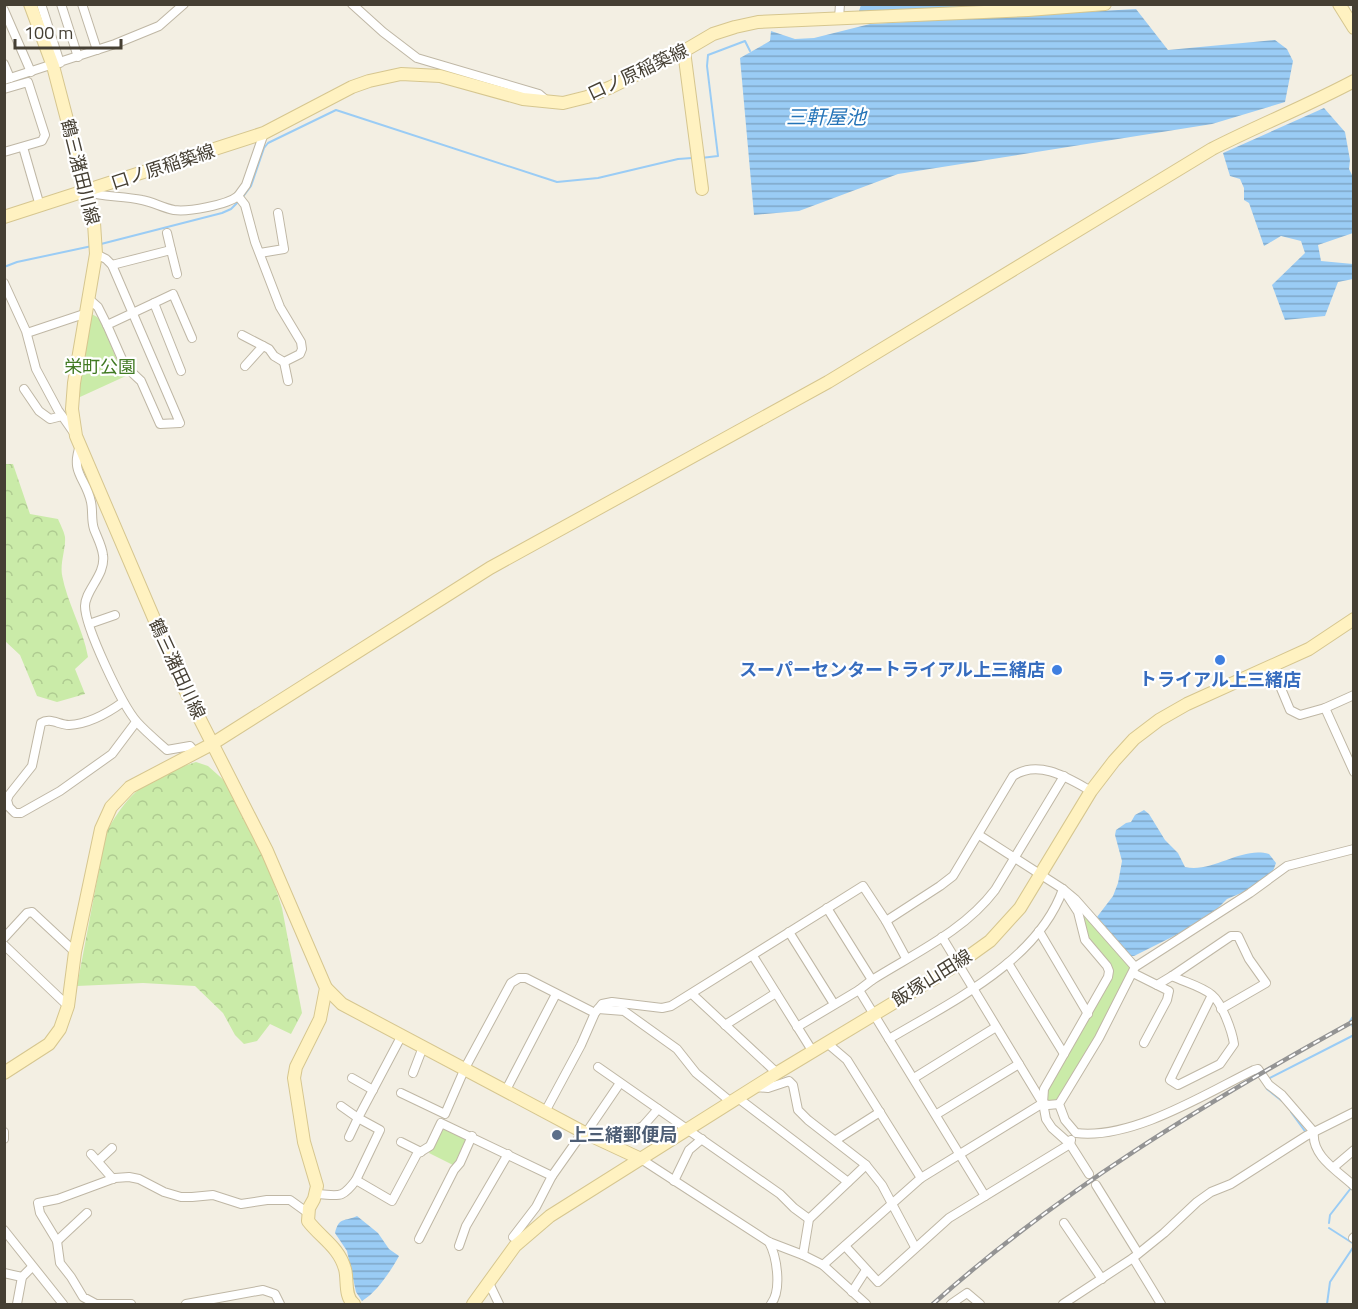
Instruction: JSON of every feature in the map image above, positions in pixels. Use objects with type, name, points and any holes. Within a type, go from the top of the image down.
[{"type":"main road","name":"鶴三潴田川線","points":[[30,4],[57,64],[94,223],[96,254],[74,383],[72,409],[78,441],[182,684],[267,851],[326,988]]},
{"type":"main road","name":"口ノ原稲築線","points":[[4,218],[264,133],[352,87],[401,74],[440,76],[523,99],[563,103],[587,97],[684,51],[713,34],[758,22],[1028,10],[1105,4]]},
{"type":"main road","points":[[1339,4],[1353,28]]},
{"type":"main road","points":[[684,51],[702,189]]},
{"type":"main road","points":[[4,1072],[49,1044],[60,1029],[68,1005],[75,952],[101,829],[111,807],[130,787],[212,744],[508,557],[828,382],[1212,149],[1266,122],[1318,100],[1353,81]]},
{"type":"main road","name":"飯塚山田線","points":[[473,1305],[515,1246],[550,1215],[777,1073],[958,964],[990,941],[1020,908],[1091,791],[1134,739],[1159,720],[1187,704],[1272,667],[1318,643],[1353,620]]},
{"type":"main road","points":[[326,988],[342,1004],[546,1110],[584,1133],[641,1159]]},
{"type":"main road","points":[[326,988],[320,1019],[296,1067],[294,1078],[304,1142],[317,1186],[308,1213],[308,1221],[340,1253],[346,1270],[348,1297],[351,1304]]},
{"type":"street","points":[[41,4],[57,64]]},
{"type":"street","points":[[61,4],[78,57]]},
{"type":"street","points":[[82,4],[97,50]]},
{"type":"street","points":[[4,64],[7,79],[78,57],[159,26],[184,4]]},
{"type":"street","points":[[352,4],[417,58],[539,94],[549,103]]},
{"type":"street","points":[[840,4],[840,18]]},
{"type":"street","points":[[4,10],[31,72]]},
{"type":"street","points":[[4,89],[28,82],[45,135],[42,141],[4,152]]},
{"type":"street","points":[[85,192],[112,198],[142,200],[174,210],[229,201],[238,196],[246,185],[264,133]]},
{"type":"street","points":[[23,147],[40,206]]},
{"type":"street","points":[[238,196],[246,205],[280,308],[301,342],[300,354],[284,362]]},
{"type":"street","points":[[260,253],[284,249],[278,213]]},
{"type":"street","points":[[167,233],[177,274]]},
{"type":"street","points":[[112,265],[171,250]]},
{"type":"street","points":[[89,299],[99,307],[125,366],[141,381],[160,424],[180,423],[112,265],[96,254]]},
{"type":"street","points":[[4,283],[27,333],[36,369],[78,441],[76,456],[78,474],[91,500],[93,528],[103,555],[103,564],[85,606],[90,624],[123,702],[136,722],[167,750],[190,746],[195,752]]},
{"type":"street","points":[[107,325],[173,294],[192,338]]},
{"type":"street","points":[[154,303],[181,371]]},
{"type":"street","points":[[27,333],[87,313]]},
{"type":"street","points":[[242,335],[284,362],[288,381]]},
{"type":"street","points":[[245,366],[262,346]]},
{"type":"street","points":[[24,389],[45,416],[50,419],[62,416]]},
{"type":"street","points":[[90,624],[115,615]]},
{"type":"street","points":[[1272,667],[1290,710],[1300,715],[1325,708],[1353,695]]},
{"type":"street","points":[[123,702],[98,718],[69,725],[48,720],[41,723],[32,766],[9,795],[7,800],[9,807],[15,813],[21,813],[60,791],[112,754],[136,722]]},
{"type":"street","points":[[1325,708],[1353,772]]},
{"type":"street","points":[[886,921],[953,876],[1013,776],[1028,770],[1058,772],[1091,791]]},
{"type":"street","points":[[797,1027],[954,930],[984,905],[1064,776]]},
{"type":"street","points":[[979,835],[1042,874],[1075,898],[1134,970],[1169,991],[1167,1000],[1144,1043]]},
{"type":"street","points":[[1059,1104],[1099,1038],[1134,970],[1287,866],[1353,849]]},
{"type":"street","points":[[546,1110],[596,1011],[602,1004],[612,1002],[662,1008],[671,1006],[863,886],[886,921],[906,958]]},
{"type":"street","points":[[889,1039],[973,988],[1008,963],[1039,931],[1056,907],[1064,889]]},
{"type":"street","points":[[1064,889],[1078,912],[1085,940],[1109,971],[1088,1014],[1044,1089],[1043,1103],[1046,1119],[1052,1128],[1070,1144],[1089,1174]]},
{"type":"street","points":[[827,908],[872,980]]},
{"type":"street","points":[[4,938],[27,913],[32,912],[75,952]]},
{"type":"street","points":[[1039,931],[1088,1014]]},
{"type":"street","points":[[789,932],[834,1004]]},
{"type":"street","points":[[1157,985],[1231,936],[1238,936],[1249,959],[1266,983],[1221,1009]]},
{"type":"street","points":[[942,937],[1043,1103],[1059,1104]]},
{"type":"street","points":[[4,945],[68,1005]]},
{"type":"street","points":[[753,956],[813,1052]]},
{"type":"street","points":[[1008,963],[1064,1054]]},
{"type":"street","points":[[1172,976],[1212,995],[1232,1034],[1233,1044],[1220,1064],[1178,1085],[1170,1080],[1212,995]]},
{"type":"street","points":[[401,1093],[445,1114],[465,1068],[511,983],[519,978],[526,978],[596,1011],[624,1011],[677,1049],[696,1073],[848,1182]]},
{"type":"street","points":[[859,990],[937,1114],[985,1196]]},
{"type":"street","points":[[725,1025],[776,993]]},
{"type":"street","points":[[506,1090],[556,994]]},
{"type":"street","points":[[692,994],[777,1073]]},
{"type":"street","points":[[914,1078],[996,1027]]},
{"type":"street","points":[[349,1137],[402,1035]]},
{"type":"street","points":[[827,1043],[847,1060],[921,1178]]},
{"type":"street","points":[[412,1073],[423,1047]]},
{"type":"street","points":[[937,1114],[1019,1064]]},
{"type":"street","points":[[598,1067],[780,1194],[809,1219]]},
{"type":"street","points":[[1059,1104],[1065,1120],[1074,1132],[1081,1134],[1108,1131],[1152,1119],[1184,1106],[1258,1069],[1266,1081],[1282,1095],[1313,1138],[1319,1154],[1353,1186]]},
{"type":"street","points":[[352,1078],[373,1090]]},
{"type":"street","points":[[755,1087],[768,1088],[789,1081],[793,1085],[798,1110],[866,1165],[882,1185],[915,1247]]},
{"type":"street","points":[[513,1237],[536,1207],[552,1176],[620,1083]]},
{"type":"street","points":[[823,1265],[921,1178],[1043,1103]]},
{"type":"street","points":[[316,1194],[342,1195],[346,1193],[356,1180],[380,1130],[341,1106]]},
{"type":"street","points":[[616,1148],[625,1135],[643,1126],[658,1109]]},
{"type":"street","points":[[836,1140],[880,1113]]},
{"type":"street","points":[[1063,1305],[1136,1256],[1210,1192],[1231,1184],[1310,1134],[1352,1114]]},
{"type":"street","points":[[356,1180],[392,1201],[417,1154],[430,1146],[441,1123],[552,1176]]},
{"type":"street","points":[[4,1132],[4,1139]]},
{"type":"street","points":[[845,1246],[878,1282],[949,1218],[1070,1144],[1074,1132]]},
{"type":"street","points":[[419,1239],[472,1136]]},
{"type":"street","points":[[674,1180],[689,1150],[702,1139]]},
{"type":"street","points":[[401,1142],[421,1152]]},
{"type":"street","points":[[98,1161],[112,1148]]},
{"type":"street","points":[[1334,1167],[1353,1150]]},
{"type":"street","points":[[91,1154],[113,1179]]},
{"type":"street","points":[[459,1246],[466,1226],[508,1154]]},
{"type":"street","points":[[641,1159],[769,1242],[823,1265],[858,1300],[867,1270]]},
{"type":"street","points":[[802,1255],[809,1219],[866,1165]]},
{"type":"street","points":[[131,1305],[96,1304],[83,1297],[60,1263],[57,1241],[40,1213],[38,1203],[58,1199],[113,1179],[129,1177],[182,1197],[213,1195],[241,1204],[267,1200],[290,1200],[308,1213]]},
{"type":"street","points":[[1096,1185],[1161,1305]]},
{"type":"street","points":[[57,1241],[87,1213]]},
{"type":"street","points":[[1064,1223],[1102,1279]]},
{"type":"street","points":[[4,1230],[63,1305]]},
{"type":"street","points":[[769,1242],[773,1252],[777,1284],[775,1300],[771,1305]]},
{"type":"street","points":[[17,1305],[22,1277],[32,1267]]},
{"type":"street","points":[[4,1274],[22,1277]]},
{"type":"street","points":[[488,1281],[499,1305]]},
{"type":"street","points":[[186,1305],[264,1290],[275,1294],[280,1305]]},
{"type":"street","points":[[951,1305],[967,1293],[980,1305]]},
{"type":"green space","name":"栄町公園","points":[[90,313],[101,321],[121,370],[128,375],[80,397],[80,370]]},
{"type":"green space","points":[[5,464],[13,464],[30,514],[58,519],[65,537],[62,575],[88,657],[75,669],[85,694],[57,702],[37,696],[20,655],[5,641]]},
{"type":"green space","points":[[196,762],[208,766],[227,783],[271,874],[282,908],[302,1013],[291,1034],[270,1024],[257,1041],[244,1044],[235,1035],[223,1013],[195,986],[143,983],[77,986],[106,833],[123,806],[142,787],[153,779]]},
{"type":"green space","points":[[1085,915],[1130,965],[1130,971],[1104,1021],[1057,1100],[1049,1102],[1046,1100],[1046,1091],[1112,974],[1087,940],[1082,918]]},
{"type":"green space","points":[[442,1125],[469,1137],[455,1166],[429,1153]]},
{"type":"water","points":[[861,5],[977,5],[971,8],[859,11]]},
{"type":"water","name":"三軒屋池","points":[[1136,9],[1168,50],[1275,40],[1287,49],[1293,61],[1285,102],[1212,124],[898,174],[799,211],[754,215],[740,58],[770,41],[771,31],[795,39],[814,38],[870,24]]},
{"type":"water","points":[[1324,108],[1345,132],[1350,160],[1349,169],[1353,177],[1353,233],[1318,245],[1321,261],[1353,264],[1353,279],[1338,282],[1325,316],[1285,320],[1272,285],[1305,253],[1301,241],[1281,236],[1264,246],[1249,203],[1244,200],[1244,188],[1240,179],[1230,176],[1223,153]]},
{"type":"water","points":[[1144,810],[1149,814],[1165,840],[1178,853],[1185,867],[1196,868],[1238,856],[1259,853],[1269,854],[1276,863],[1273,871],[1246,891],[1227,899],[1217,909],[1178,934],[1131,956],[1097,917],[1113,896],[1118,883],[1122,861],[1115,835],[1116,830],[1131,822],[1135,815]]},
{"type":"water","points":[[357,1216],[378,1233],[389,1249],[399,1256],[378,1287],[362,1301],[356,1292],[347,1251],[335,1233],[338,1224],[343,1220]]},
{"type":"waterway","points":[[701,158],[718,156],[707,66],[708,55],[745,41],[750,51]]},
{"type":"waterway","points":[[242,198],[251,186],[264,148],[268,143],[336,110],[557,182],[598,178],[678,159],[692,158]]},
{"type":"waterway","points":[[101,244],[222,213],[231,209],[238,202]]},
{"type":"waterway","points":[[4,267],[17,262],[92,246]]},
{"type":"waterway","points":[[1350,1021],[1354,1015]]},
{"type":"waterway","points":[[1352,1025],[1354,1029]]},
{"type":"waterway","points":[[1268,1079],[1354,1035]]},
{"type":"waterway","points":[[1264,1082],[1267,1089],[1282,1101]]},
{"type":"waterway","points":[[1291,1112],[1307,1134]]},
{"type":"waterway","points":[[1329,1223],[1330,1215],[1351,1188],[1349,1187]]},
{"type":"waterway","points":[[1329,1228],[1354,1244]]},
{"type":"waterway","points":[[1327,1304],[1330,1282],[1354,1246]]},
{"type":"railway","points":[[933,1304],[981,1263],[1082,1186],[1243,1084],[1354,1021]]},
{"type":"place","name":"トライアル上三緒店","points":[[1220,660]]},
{"type":"place","name":"スーパーセンタートライアル上三緒店","points":[[1057,670]]},
{"type":"place","name":"上三緒郵便局","points":[[557,1135]]}]
